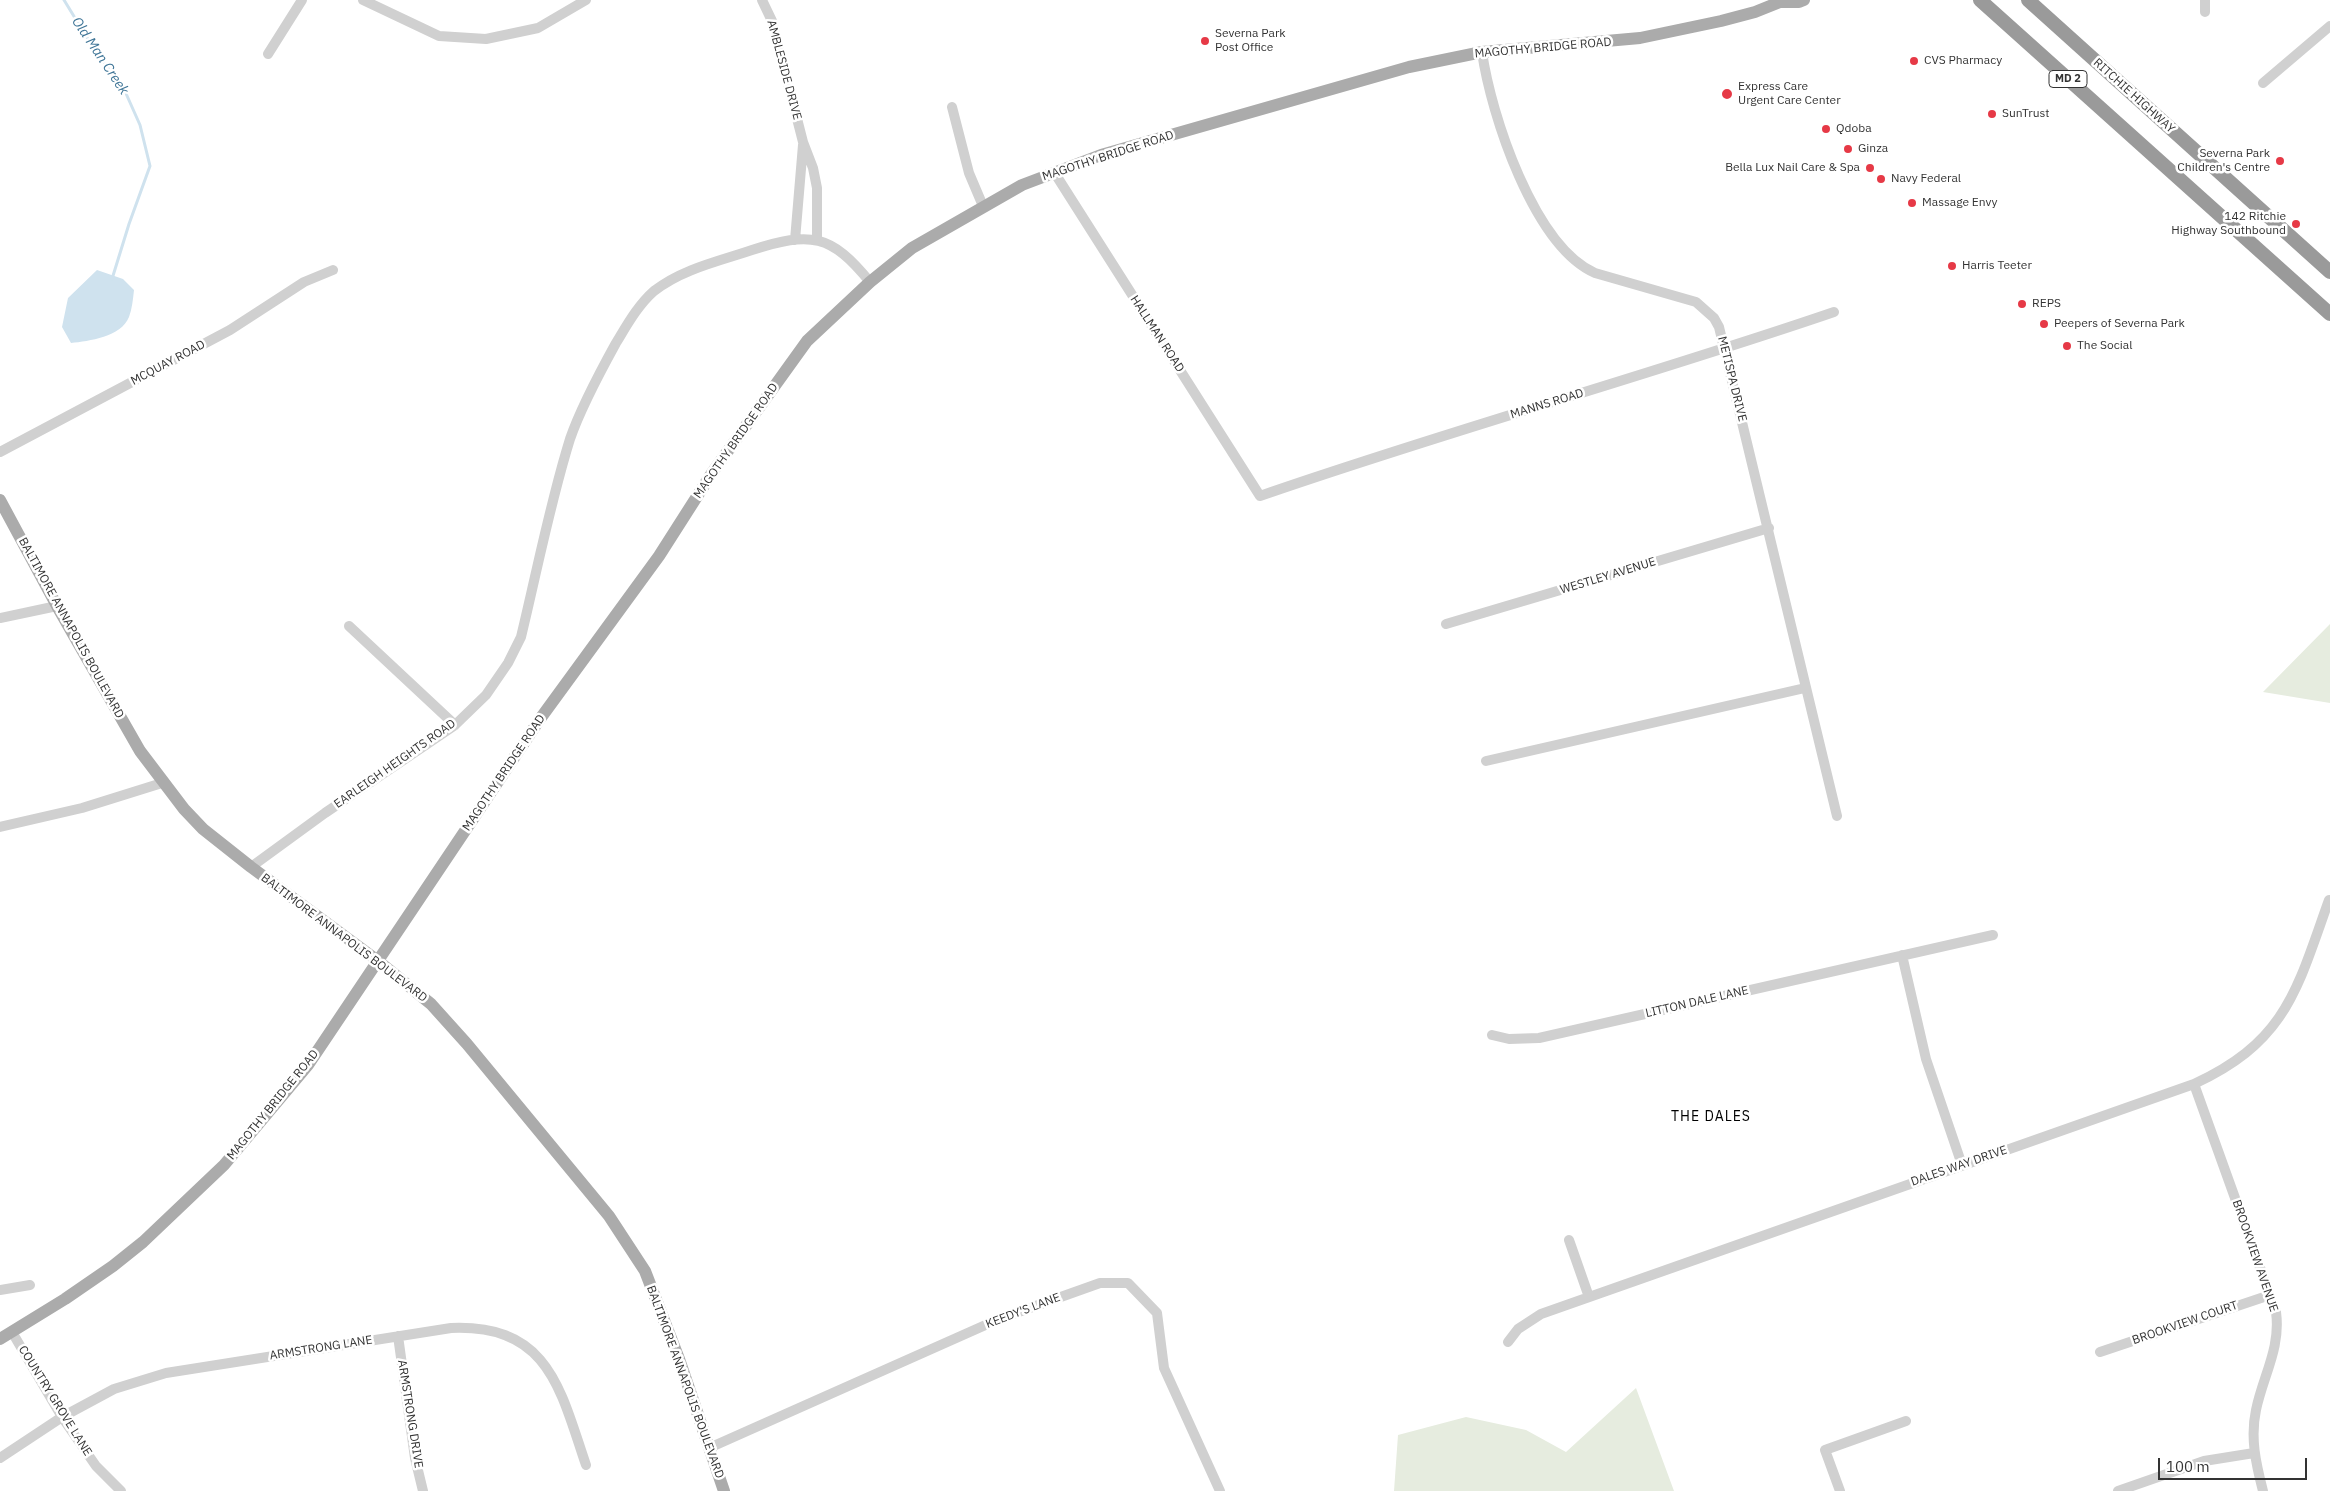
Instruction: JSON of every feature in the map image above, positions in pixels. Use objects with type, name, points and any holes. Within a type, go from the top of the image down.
[{"type":"highway","name":"MD 2","points":[[1980,0],[2330,314]]},
{"type":"highway","name":"RITCHIE HIGHWAY","points":[[2028,0],[2330,272]]},
{"type":"main road","name":"MAGOTHY BRIDGE ROAD","points":[[0,1339],[65,1299],[113,1266],[177,1211],[217,1171],[308,1065],[540,719],[659,556],[712,473],[765,397],[807,341],[870,282],[912,248],[1022,185],[1054,172],[1101,155],[1410,67],[1482,52],[1640,38],[1721,21],[1755,12],[1780,1],[1799,2],[1804,0]]},
{"type":"main road","name":"BALTIMORE ANNAPOLIS BOULEVARD","points":[[0,500],[57,606],[140,751],[162,783],[202,829],[378,961],[431,1004],[467,1044],[609,1216],[645,1271],[679,1359],[724,1491]]},
{"type":"street","points":[[268,54],[302,0]]},
{"type":"street","points":[[363,0],[439,36],[486,38],[538,28],[586,0]]},
{"type":"street","name":"AMBLESIDE DRIVE","points":[[762,0],[772,21],[803,142],[813,168],[816,188],[817,239]]},
{"type":"street","points":[[2205,0],[2205,12]]},
{"type":"street","points":[[2263,83],[2330,26]]},
{"type":"street","name":"METISPA DRIVE","points":[[1482,52],[1491,98],[1503,136],[1529,196],[1562,248],[1582,268],[1696,302],[1714,318],[1719,327],[1837,816]]},
{"type":"street","points":[[952,107],[969,173],[983,206]]},
{"type":"street","name":"AMBLESIDE DRIVE","points":[[795,240],[803,142]]},
{"type":"street","name":"HALLMAN ROAD","points":[[1054,172],[1260,496]]},
{"type":"street","points":[[817,239],[832,244],[850,258],[870,282]]},
{"type":"street","name":"EARLEIGH HEIGHTS ROAD","points":[[251,867],[332,808],[454,725],[486,695],[508,663],[521,637],[571,437],[603,366],[632,315],[654,291],[694,268],[758,248],[795,240],[817,239]]},
{"type":"street","name":"MCQUAY ROAD","points":[[0,452],[230,330],[304,282],[333,270]]},
{"type":"street","name":"MANNS ROAD","points":[[1260,496],[1368,458],[1725,349],[1834,312]]},
{"type":"street","name":"WESTLEY AVENUE","points":[[1446,624],[1769,528]]},
{"type":"street","points":[[0,618],[57,606]]},
{"type":"street","points":[[349,626],[454,725]]},
{"type":"street","points":[[1486,761],[1805,688]]},
{"type":"street","points":[[0,828],[82,808],[162,783]]},
{"type":"street","name":"DALES WAY DRIVE","points":[[1508,1342],[1518,1329],[1529,1320],[1589,1297],[2194,1084],[2219,1072],[2252,1049],[2276,1022],[2297,986],[2329,900]]},
{"type":"street","name":"LITTON DALE LANE","points":[[1492,1035],[1508,1039],[1539,1038],[1993,935]]},
{"type":"street","points":[[1902,956],[1926,1059],[1962,1165]]},
{"type":"street","name":"BROOKVIEW AVENUE","points":[[2194,1084],[2276,1312],[2278,1334],[2276,1348],[2256,1410],[2254,1453],[2263,1491]]},
{"type":"street","points":[[1569,1240],[1589,1297]]},
{"type":"street","name":"KEEDY'S LANE","points":[[709,1448],[999,1319],[1100,1284],[1128,1283],[1158,1313],[1164,1368],[1220,1491]]},
{"type":"street","points":[[0,1290],[30,1285]]},
{"type":"street","name":"BROOKVIEW COURT","points":[[2100,1352],[2270,1295]]},
{"type":"street","name":"ARMSTRONG LANE","points":[[0,1458],[62,1417],[114,1389],[166,1373],[398,1336],[469,1327],[502,1333],[524,1346],[554,1376],[562,1392],[586,1465]]},
{"type":"street","name":"COUNTRY GROVE LANE","points":[[12,1332],[62,1417],[96,1466],[121,1491]]},
{"type":"street","name":"ARMSTRONG DRIVE","points":[[398,1336],[415,1458],[423,1491]]},
{"type":"street","points":[[1840,1491],[1825,1450],[1906,1421]]},
{"type":"street","points":[[2118,1491],[2204,1461],[2254,1453]]},
{"type":"shaded area","points":[[2330,624],[2330,703],[2263,692]]},
{"type":"shaded area","points":[[1636,1388],[1674,1491],[1394,1491],[1398,1435],[1466,1417],[1526,1430],[1566,1452]]},
{"type":"water","points":[[97,270],[123,279],[134,290],[129,317],[119,329],[104,337],[71,343],[62,327],[68,298]]},
{"type":"waterway","name":"Old Man Creek","points":[[64,0],[97,54],[124,89],[140,125],[150,166],[112,279]]},
{"type":"place","name":"Severna Park Post Office","points":[[1205,41]]},
{"type":"place","name":"CVS Pharmacy","points":[[1914,61]]},
{"type":"place","name":"Express Care Urgent Care Center","points":[[1727,94]]},
{"type":"place","name":"SunTrust","points":[[1992,114]]},
{"type":"place","name":"Qdoba","points":[[1826,129]]},
{"type":"place","name":"Ginza","points":[[1848,149]]},
{"type":"place","name":"Severna Park Children's Centre","points":[[2280,161]]},
{"type":"place","name":"Bella Lux Nail Care & Spa","points":[[1870,168]]},
{"type":"place","name":"Navy Federal","points":[[1881,179]]},
{"type":"place","name":"Massage Envy","points":[[1912,203]]},
{"type":"place","name":"142 Ritchie Highway Southbound","points":[[2296,224]]},
{"type":"place","name":"Harris Teeter","points":[[1952,266]]},
{"type":"place","name":"REPS","points":[[2022,304]]},
{"type":"place","name":"Peepers of Severna Park","points":[[2044,324]]},
{"type":"place","name":"The Social","points":[[2067,346]]},
{"type":"district","name":"THE DALES","points":[[1711,1117]]}]
